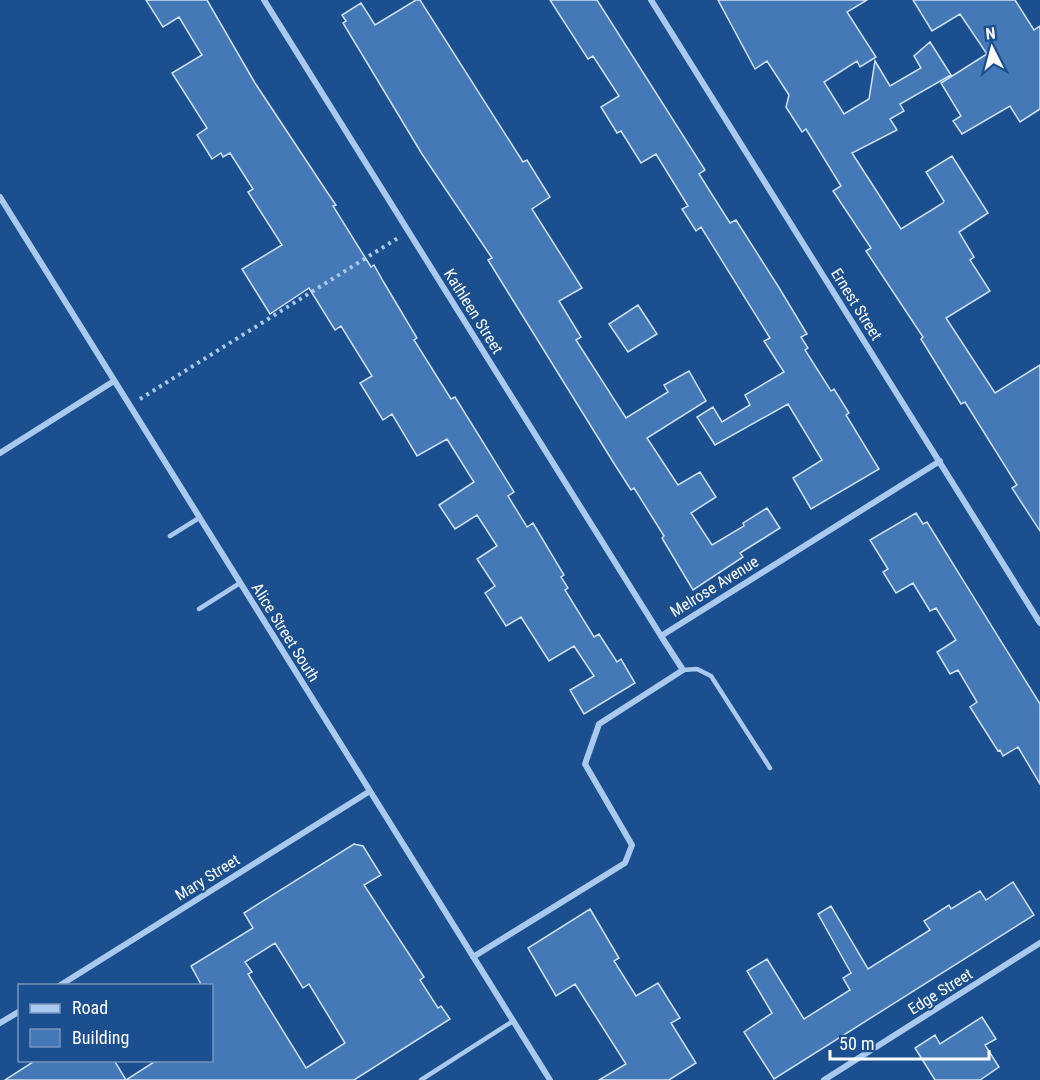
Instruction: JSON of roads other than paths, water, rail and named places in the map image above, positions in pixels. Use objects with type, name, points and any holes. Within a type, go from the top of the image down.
[{"type":"street","name":"Kathleen Street","points":[[264,0],[661,636]]},
{"type":"street","name":"Ernest Street","points":[[651,0],[1040,623]]},
{"type":"street","name":"Alice Street South","points":[[0,197],[550,1080]]},
{"type":"street","points":[[0,453],[114,381]]},
{"type":"street","name":"Melrose Avenue","points":[[683,670],[661,636],[940,461]]},
{"type":"street","points":[[473,957],[626,863],[632,845],[585,764],[599,724],[683,670]]},
{"type":"street","name":"Mary Street","points":[[63,984],[370,791]]},
{"type":"street","name":"Edge Street","points":[[826,1079],[1040,944]]},
{"type":"street","points":[[0,1023],[18,1012]]},
{"type":"lane","points":[[170,536],[199,518]]},
{"type":"lane","points":[[199,609],[240,583]]},
{"type":"lane","points":[[683,670],[697,669],[711,676],[770,768]]},
{"type":"lane","points":[[422,1080],[513,1021]]}]
